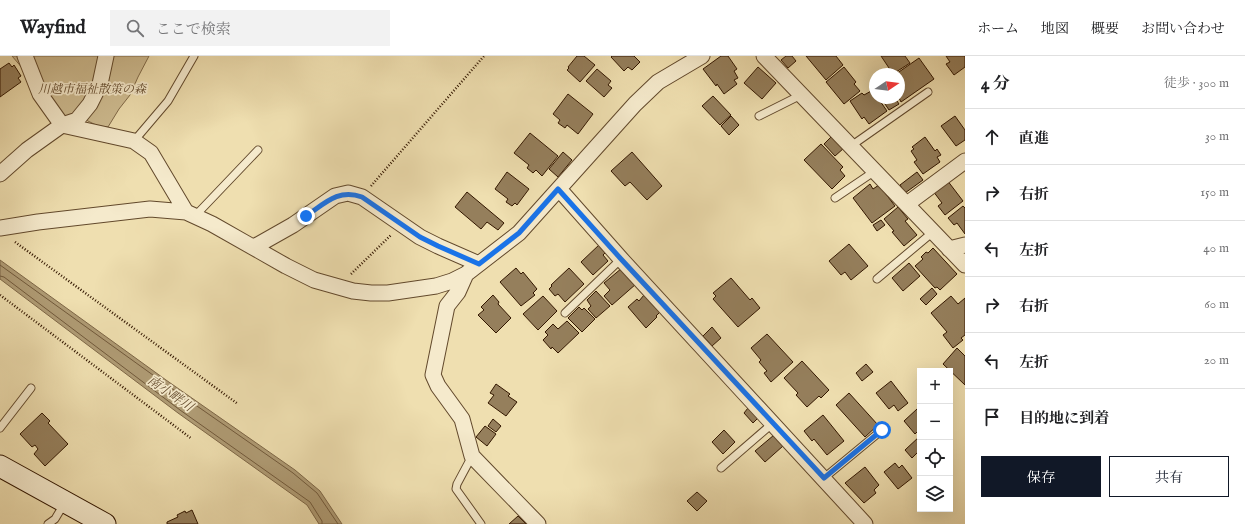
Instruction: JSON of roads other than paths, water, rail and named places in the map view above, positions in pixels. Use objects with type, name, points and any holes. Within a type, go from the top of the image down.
[{"type":"main road","points":[[0,466],[105,524]]},
{"type":"street","points":[[25,56],[40,94],[62,125],[134,141],[151,153],[190,214]]},
{"type":"street","points":[[0,174],[27,150],[62,125],[77,120],[90,104],[100,84],[106,56]]},
{"type":"street","points":[[0,228],[150,209],[190,214],[314,280],[353,290],[388,293],[436,286],[452,281],[466,274],[519,233],[635,104],[658,82],[702,56]]},
{"type":"street","points":[[764,56],[965,266]]},
{"type":"street","points":[[907,204],[965,161]]},
{"type":"street","points":[[558,189],[865,524]]},
{"type":"street","points":[[254,248],[293,225],[335,196],[348,193],[362,197],[420,237],[479,264]]},
{"type":"street","points":[[949,249],[965,245]]},
{"type":"street","points":[[466,274],[458,292],[447,306],[433,375],[438,386],[462,419],[472,456],[538,524]]},
{"type":"lane","points":[[134,141],[168,101],[194,56]]},
{"type":"lane","points":[[851,146],[928,92]]},
{"type":"lane","points":[[759,116],[801,95]]},
{"type":"lane","points":[[190,214],[258,150]]},
{"type":"lane","points":[[835,198],[875,171]]},
{"type":"lane","points":[[877,280],[933,232]]},
{"type":"lane","points":[[565,313],[621,259]]},
{"type":"lane","points":[[0,428],[31,388]]},
{"type":"lane","points":[[721,468],[773,423]]},
{"type":"lane","points":[[824,478],[882,430]]},
{"type":"lane","points":[[472,456],[457,484],[456,489],[481,524]]},
{"type":"lane","points":[[48,524],[55,518],[65,502]]},
{"type":"water","name":"南小畔川","points":[[0,260],[166,380],[295,470],[320,491],[342,524],[319,524],[307,505],[178,413],[0,279]]},
{"type":"park label","name":"川越市福祉散策の森","points":[[92,89]]}]
